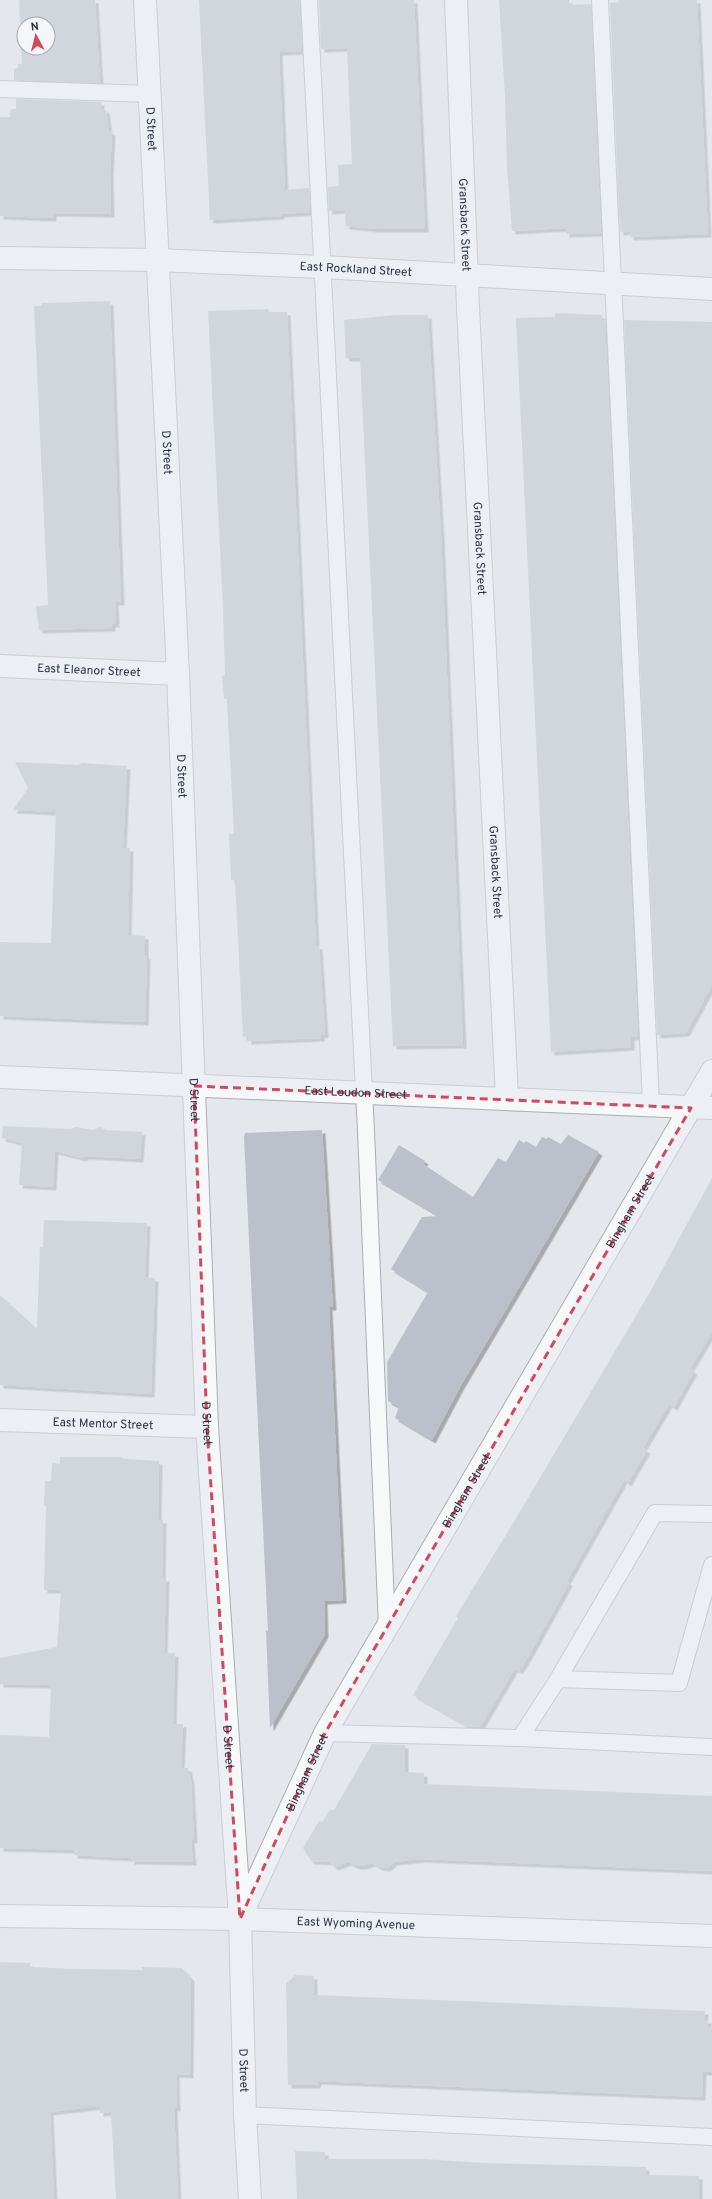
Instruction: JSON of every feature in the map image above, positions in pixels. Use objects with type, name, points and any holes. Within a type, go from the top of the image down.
[{"type":"street","name":"D Street","points":[[145,0],[151,94],[157,260],[178,674],[207,1427],[240,1919],[244,2116],[250,2199]]},
{"type":"street","name":"Gransback Street","points":[[456,0],[467,275],[507,1098]]},
{"type":"street","name":"East Rockland Street","points":[[0,258],[157,260],[322,267],[712,289]]},
{"type":"street","name":"East Eleanor Street","points":[[0,666],[178,674]]},
{"type":"street","name":"Bingham Street","points":[[240,1919],[325,1734],[387,1628],[702,1108],[712,1071]]},
{"type":"street","name":"East Loudon Street","points":[[0,1077],[651,1104],[702,1108]]},
{"type":"street","name":"East Mentor Street","points":[[0,1420],[207,1427]]},
{"type":"street","name":"East Wyoming Avenue","points":[[0,1916],[240,1919],[712,1936]]},
{"type":"lane","points":[[309,0],[364,1093],[387,1628]]},
{"type":"lane","points":[[600,0],[651,1104]]},
{"type":"lane","points":[[0,89],[151,94]]},
{"type":"lane","points":[[520,1738],[558,1679],[655,1513],[712,1514]]},
{"type":"lane","points":[[558,1679],[679,1683],[712,1565]]},
{"type":"lane","points":[[325,1734],[520,1738],[712,1747]]},
{"type":"lane","points":[[244,2116],[712,2137]]},
{"type":"highlighted area","points":[[194,1086],[691,1108],[325,1733],[240,1919],[207,1427]]},
{"type":"building","points":[[19,0],[95,0],[100,83],[14,80],[14,69],[18,68],[18,64],[22,64],[22,56],[56,56],[56,16],[20,16]]},
{"type":"building","points":[[199,0],[300,0],[302,51],[279,52],[285,190],[309,188],[310,212],[281,214],[281,216],[210,220]]},
{"type":"building","points":[[319,0],[414,0],[425,229],[376,229],[346,226],[345,210],[329,211],[328,187],[339,186],[338,165],[352,164],[347,48],[321,49]]},
{"type":"building","points":[[499,0],[569,0],[569,5],[591,4],[601,233],[566,234],[566,228],[512,231],[507,166],[505,96]]},
{"type":"building","points":[[618,0],[697,0],[708,234],[630,237],[630,231],[620,232],[610,3],[619,2]]},
{"type":"building","points":[[16,99],[101,102],[101,109],[106,110],[109,131],[112,132],[110,173],[111,214],[53,213],[53,218],[0,216],[0,117],[10,117],[11,109],[16,109]]},
{"type":"building","points":[[110,301],[121,602],[115,602],[116,624],[112,624],[112,628],[39,630],[36,606],[48,605],[34,306],[41,306],[42,303]]},
{"type":"building","points":[[268,309],[269,312],[287,312],[316,946],[319,946],[325,1034],[321,1035],[321,1038],[248,1041],[248,1036],[243,1037],[235,880],[231,880],[229,834],[234,834],[227,699],[224,699],[222,676],[225,675],[223,608],[208,311]]},
{"type":"building","points":[[555,313],[602,315],[602,319],[605,319],[638,1036],[631,1037],[631,1047],[551,1052],[516,318],[555,317]]},
{"type":"building","points":[[396,315],[428,315],[441,535],[463,1045],[393,1046],[360,358],[346,358],[344,320]]},
{"type":"building","points":[[624,320],[712,322],[712,985],[686,1033],[657,1035]]},
{"type":"building","points":[[15,762],[78,765],[82,763],[127,766],[123,848],[130,848],[128,935],[145,936],[145,956],[147,955],[145,1022],[0,1016],[0,942],[51,943],[56,812],[13,810],[28,788]]},
{"type":"building","points":[[3,1126],[71,1129],[76,1127],[93,1130],[99,1127],[107,1130],[142,1132],[140,1159],[86,1156],[82,1158],[55,1151],[53,1187],[19,1185],[22,1143],[2,1138]]},
{"type":"building","points":[[322,1130],[333,1307],[329,1307],[343,1600],[324,1601],[325,1634],[270,1728],[266,1630],[268,1631],[244,1137],[245,1133]]},
{"type":"building","points":[[568,1135],[599,1152],[460,1387],[432,1440],[395,1418],[399,1407],[388,1401],[387,1362],[428,1292],[391,1269],[422,1217],[439,1216],[378,1180],[399,1145],[425,1161],[423,1164],[473,1197],[498,1158],[506,1162],[519,1140],[524,1143],[526,1141],[536,1147],[542,1137],[547,1139],[548,1137],[561,1144]]},
{"type":"building","points":[[712,1178],[712,1332],[690,1369],[694,1371],[674,1407],[669,1404],[643,1448],[647,1450],[628,1483],[624,1480],[567,1581],[569,1583],[528,1657],[519,1671],[515,1668],[480,1727],[469,1727],[413,1695],[458,1618],[456,1616],[515,1520],[650,1292]]},
{"type":"building","points":[[44,1220],[147,1223],[145,1277],[155,1278],[151,1394],[0,1385],[0,1295],[37,1329],[40,1247],[43,1247]]},
{"type":"building","points":[[60,1457],[120,1457],[125,1459],[159,1461],[158,1520],[163,1520],[162,1578],[166,1578],[164,1653],[175,1653],[173,1724],[183,1724],[181,1768],[188,1768],[191,1780],[194,1840],[191,1840],[193,1862],[131,1861],[131,1858],[74,1855],[74,1850],[0,1848],[0,1735],[49,1737],[51,1685],[0,1684],[0,1658],[57,1647],[61,1590],[44,1590],[46,1506],[44,1506],[45,1481],[51,1481],[52,1463],[60,1464]]},
{"type":"building","points":[[372,1744],[405,1745],[405,1772],[424,1773],[424,1784],[712,1796],[712,1871],[421,1859],[394,1862],[387,1868],[379,1867],[372,1863],[363,1866],[356,1866],[348,1862],[335,1867],[329,1862],[311,1861],[303,1848],[319,1821],[322,1822],[330,1810],[334,1810]]},
{"type":"building","points":[[0,1962],[30,1963],[30,1967],[75,1969],[142,1970],[142,1967],[182,1968],[191,1978],[190,2075],[176,2074],[177,2108],[174,2108],[178,2199],[116,2199],[111,2112],[100,2113],[100,2106],[50,2112],[54,2199],[0,2199]]},
{"type":"building","points":[[295,1975],[314,1976],[314,1995],[705,2011],[704,2020],[708,2020],[707,2028],[712,2027],[712,2072],[703,2072],[702,2097],[318,2081],[317,2085],[288,2085],[286,1984]]},
{"type":"building","points":[[295,2151],[325,2152],[325,2159],[422,2159],[484,2163],[646,2167],[646,2175],[699,2176],[699,2199],[297,2199]]}]
